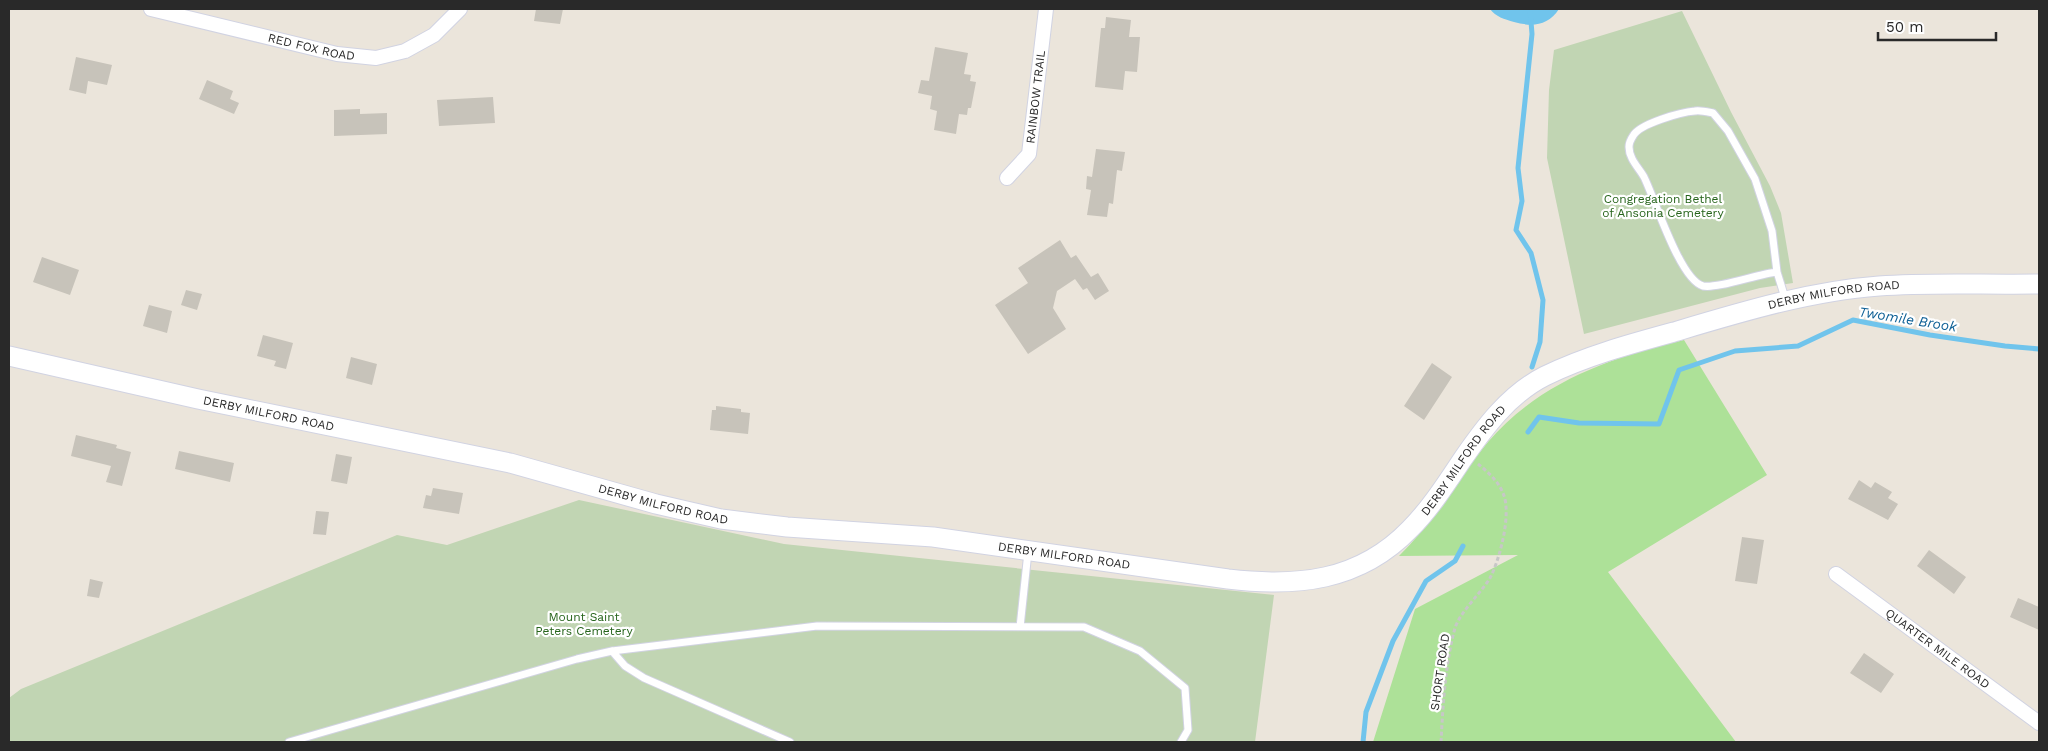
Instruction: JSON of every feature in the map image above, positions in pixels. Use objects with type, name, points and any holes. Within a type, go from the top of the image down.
[{"type":"main road","name":"DERBY MILFORD ROAD","points":[[9,356],[198,399],[510,463],[656,504],[721,519],[787,527],[933,537],[1262,583],[1315,580],[1350,570],[1390,546],[1426,512],[1466,454],[1507,403],[1521,391],[1562,368],[1657,336],[1786,302],[1847,289],[1880,286],[2039,284]]},
{"type":"street","name":"RED FOX ROAD","points":[[151,9],[337,54],[376,58],[405,51],[434,35],[460,9]]},
{"type":"street","name":"RAINBOW TRAIL","points":[[1007,178],[1029,154],[1046,9]]},
{"type":"street","name":"QUARTER MILE ROAD","points":[[1836,574],[2039,723]]},
{"type":"lane","points":[[1777,272],[1758,274],[1713,287],[1701,286],[1678,258],[1644,176],[1632,158],[1629,147],[1633,134],[1648,124],[1696,110],[1713,113],[1728,131],[1755,179],[1772,231],[1777,272],[1786,302]]},
{"type":"lane","points":[[1020,626],[1029,549]]},
{"type":"lane","points":[[289,742],[578,659],[612,651],[817,626],[1020,626],[1084,627],[1140,651],[1185,688],[1188,730],[1181,742]]},
{"type":"lane","points":[[612,651],[625,666],[644,678],[790,742]]},
{"type":"path","name":"SHORT ROAD","points":[[1441,742],[1448,666],[1456,626],[1490,577],[1498,560],[1506,514],[1506,506],[1499,486],[1491,475],[1466,454]]},
{"type":"green space","name":"Congregation Bethel of Ansonia Cemetery","points":[[1682,11],[1731,112],[1770,186],[1781,213],[1793,283],[1760,288],[1584,334],[1547,158],[1549,90],[1554,50]]},
{"type":"green space","points":[[1684,340],[1767,475],[1608,572],[1736,742],[1373,742],[1415,609],[1518,555],[1399,556],[1434,515],[1488,442],[1508,421],[1529,404],[1577,375],[1603,364]]},
{"type":"green space","name":"Mount Saint Peters Cemetery","points":[[579,500],[784,544],[1274,595],[1255,742],[9,742],[9,698],[21,689],[397,535],[447,545]]},
{"type":"water","points":[[1490,9],[1559,9],[1550,19],[1533,25],[1504,19]]},
{"type":"building","points":[[536,9],[563,9],[560,24],[534,21]]},
{"type":"building","points":[[1106,17],[1131,20],[1129,37],[1140,37],[1137,72],[1125,71],[1123,90],[1095,87],[1101,28],[1105,28]]},
{"type":"building","points":[[935,47],[968,53],[964,74],[971,75],[970,81],[976,82],[971,108],[968,108],[967,115],[959,114],[956,134],[934,130],[937,111],[930,109],[932,96],[918,93],[921,80],[929,81]]},
{"type":"building","points":[[76,57],[112,65],[107,85],[88,81],[86,94],[69,90]]},
{"type":"building","points":[[207,80],[233,91],[230,99],[239,103],[234,114],[199,99]]},
{"type":"building","points":[[493,97],[495,123],[439,126],[437,100]]},
{"type":"building","points":[[360,109],[360,114],[387,113],[387,134],[334,136],[334,110]]},
{"type":"building","points":[[1096,149],[1125,152],[1122,171],[1117,170],[1113,204],[1109,203],[1107,217],[1087,215],[1091,190],[1086,189],[1087,176],[1092,177]]},
{"type":"building","points":[[1060,240],[1071,258],[1076,255],[1091,277],[1098,273],[1109,291],[1095,300],[1087,288],[1083,290],[1075,279],[1057,291],[1053,308],[1066,329],[1028,354],[995,305],[1028,283],[1018,268]]},
{"type":"building","points":[[42,257],[79,270],[70,295],[33,282]]},
{"type":"building","points":[[186,290],[202,294],[197,310],[181,305]]},
{"type":"building","points":[[149,305],[172,311],[167,333],[143,326]]},
{"type":"building","points":[[263,335],[293,343],[286,369],[274,366],[276,361],[257,356]]},
{"type":"building","points":[[351,357],[377,364],[372,385],[346,378]]},
{"type":"building","points":[[1432,363],[1452,377],[1424,420],[1404,406]]},
{"type":"building","points":[[716,406],[741,409],[741,412],[750,413],[748,434],[710,430],[712,410],[716,410]]},
{"type":"building","points":[[76,435],[117,445],[116,448],[131,452],[122,486],[106,482],[111,466],[71,456]]},
{"type":"building","points":[[179,451],[234,463],[230,482],[175,469]]},
{"type":"building","points":[[336,454],[352,457],[347,484],[331,481]]},
{"type":"building","points":[[1859,480],[1871,488],[1875,482],[1892,492],[1888,498],[1898,504],[1888,520],[1848,499]]},
{"type":"building","points":[[433,488],[463,493],[459,514],[423,508],[426,495],[431,496]]},
{"type":"building","points":[[316,511],[329,512],[326,535],[313,534]]},
{"type":"building","points":[[1742,537],[1764,540],[1757,584],[1735,581]]},
{"type":"building","points":[[1929,550],[1966,577],[1954,594],[1917,566]]},
{"type":"building","points":[[90,579],[103,582],[99,598],[87,596]]},
{"type":"building","points":[[2018,598],[2039,607],[2039,630],[2010,617]]},
{"type":"building","points":[[1864,653],[1894,674],[1881,693],[1850,673]]},
{"type":"waterway","points":[[1530,9],[1532,34],[1518,168],[1522,201],[1516,230],[1531,253],[1543,300],[1540,342],[1532,367]]},
{"type":"waterway","name":"Twomile Brook","points":[[1528,432],[1539,417],[1579,423],[1659,424],[1679,370],[1735,351],[1798,346],[1853,320],[1930,335],[2039,349]]},
{"type":"waterway","name":"Twomile Brook","points":[[1363,742],[1366,712],[1393,641],[1426,581],[1455,561],[1463,546]]}]
